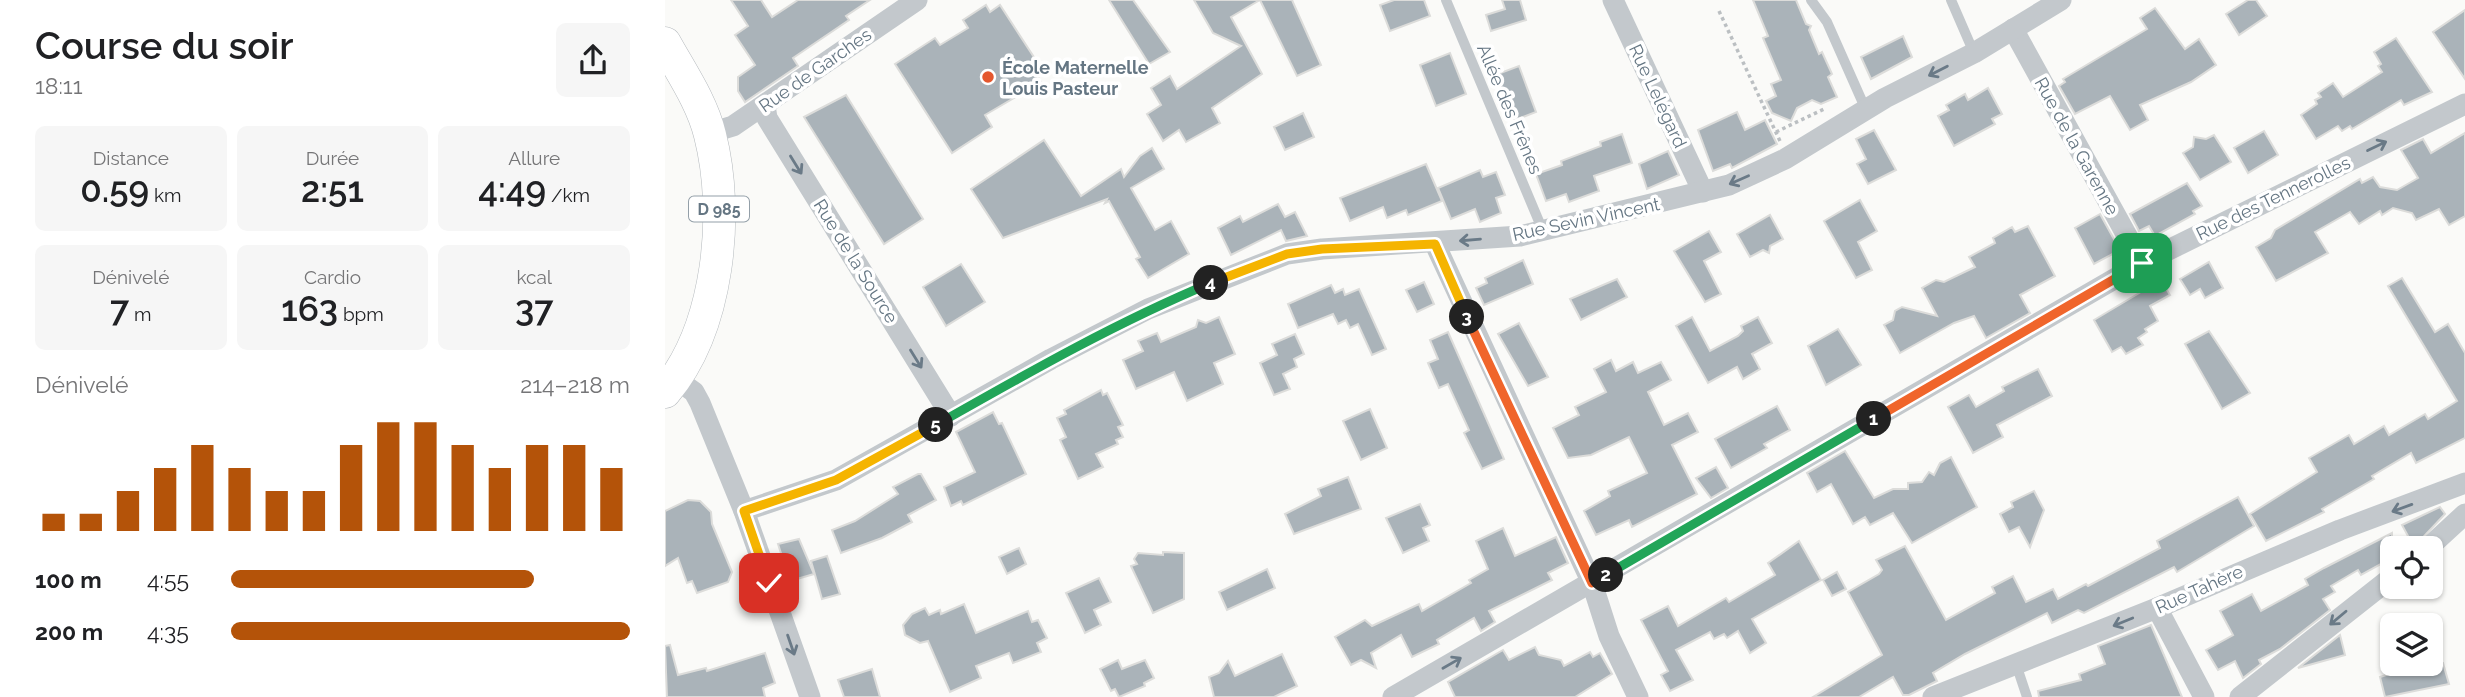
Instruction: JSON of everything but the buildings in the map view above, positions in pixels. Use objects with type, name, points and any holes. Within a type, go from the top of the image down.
[{"type":"main road","name":"D 985","points":[[665,43],[698,104],[710,133],[718,180],[717,265],[695,342],[671,386]]},
{"type":"street","name":"Rue de Garches","points":[[710,133],[733,126],[917,0]]},
{"type":"street","name":"Rue Lelégard","points":[[1613,0],[1703,192]]},
{"type":"street","name":"Rue Sevin Vincent","points":[[744,511],[836,480],[1051,359],[1148,309],[1287,254],[1322,249],[1435,244],[1543,231],[1703,192],[1785,159],[1861,101],[1974,53],[2061,0]]},
{"type":"street","name":"Rue de la Garenne","points":[[2013,29],[2142,263]]},
{"type":"street","name":"Rue des Tennerolles","points":[[1393,697],[2142,263],[2465,104]]},
{"type":"street","name":"Rue de la Source","points":[[765,105],[768,118],[951,416]]},
{"type":"street","points":[[1435,244],[1592,583],[1609,636],[1638,697]]},
{"type":"street","points":[[671,386],[694,392],[701,403],[744,511],[810,697]]},
{"type":"street","name":"Rue Tahère","points":[[1933,697],[2157,608],[2340,530],[2465,483]]},
{"type":"street","points":[[2441,536],[2465,514]]},
{"type":"street","points":[[2240,697],[2380,586]]},
{"type":"street","points":[[2157,608],[2204,697]]},
{"type":"lane","name":"Allée des Frênes","points":[[1445,0],[1543,231]]},
{"type":"lane","points":[[1811,0],[1827,22],[1861,101]]},
{"type":"lane","points":[[1951,0],[1974,53]]},
{"type":"lane","points":[[2016,664],[2027,697]]},
{"type":"path","points":[[1719,11],[1776,132],[1785,159]]},
{"type":"path","points":[[1776,132],[1861,101]]},
{"type":"place","name":"École Maternelle Louis Pasteur","points":[[988,77]]},
{"type":"route","points":[[769,583],[744,511],[806,493],[836,480],[1051,359],[1148,309],[1287,254],[1322,249],[1435,244],[1592,583],[2142,263]]}]
